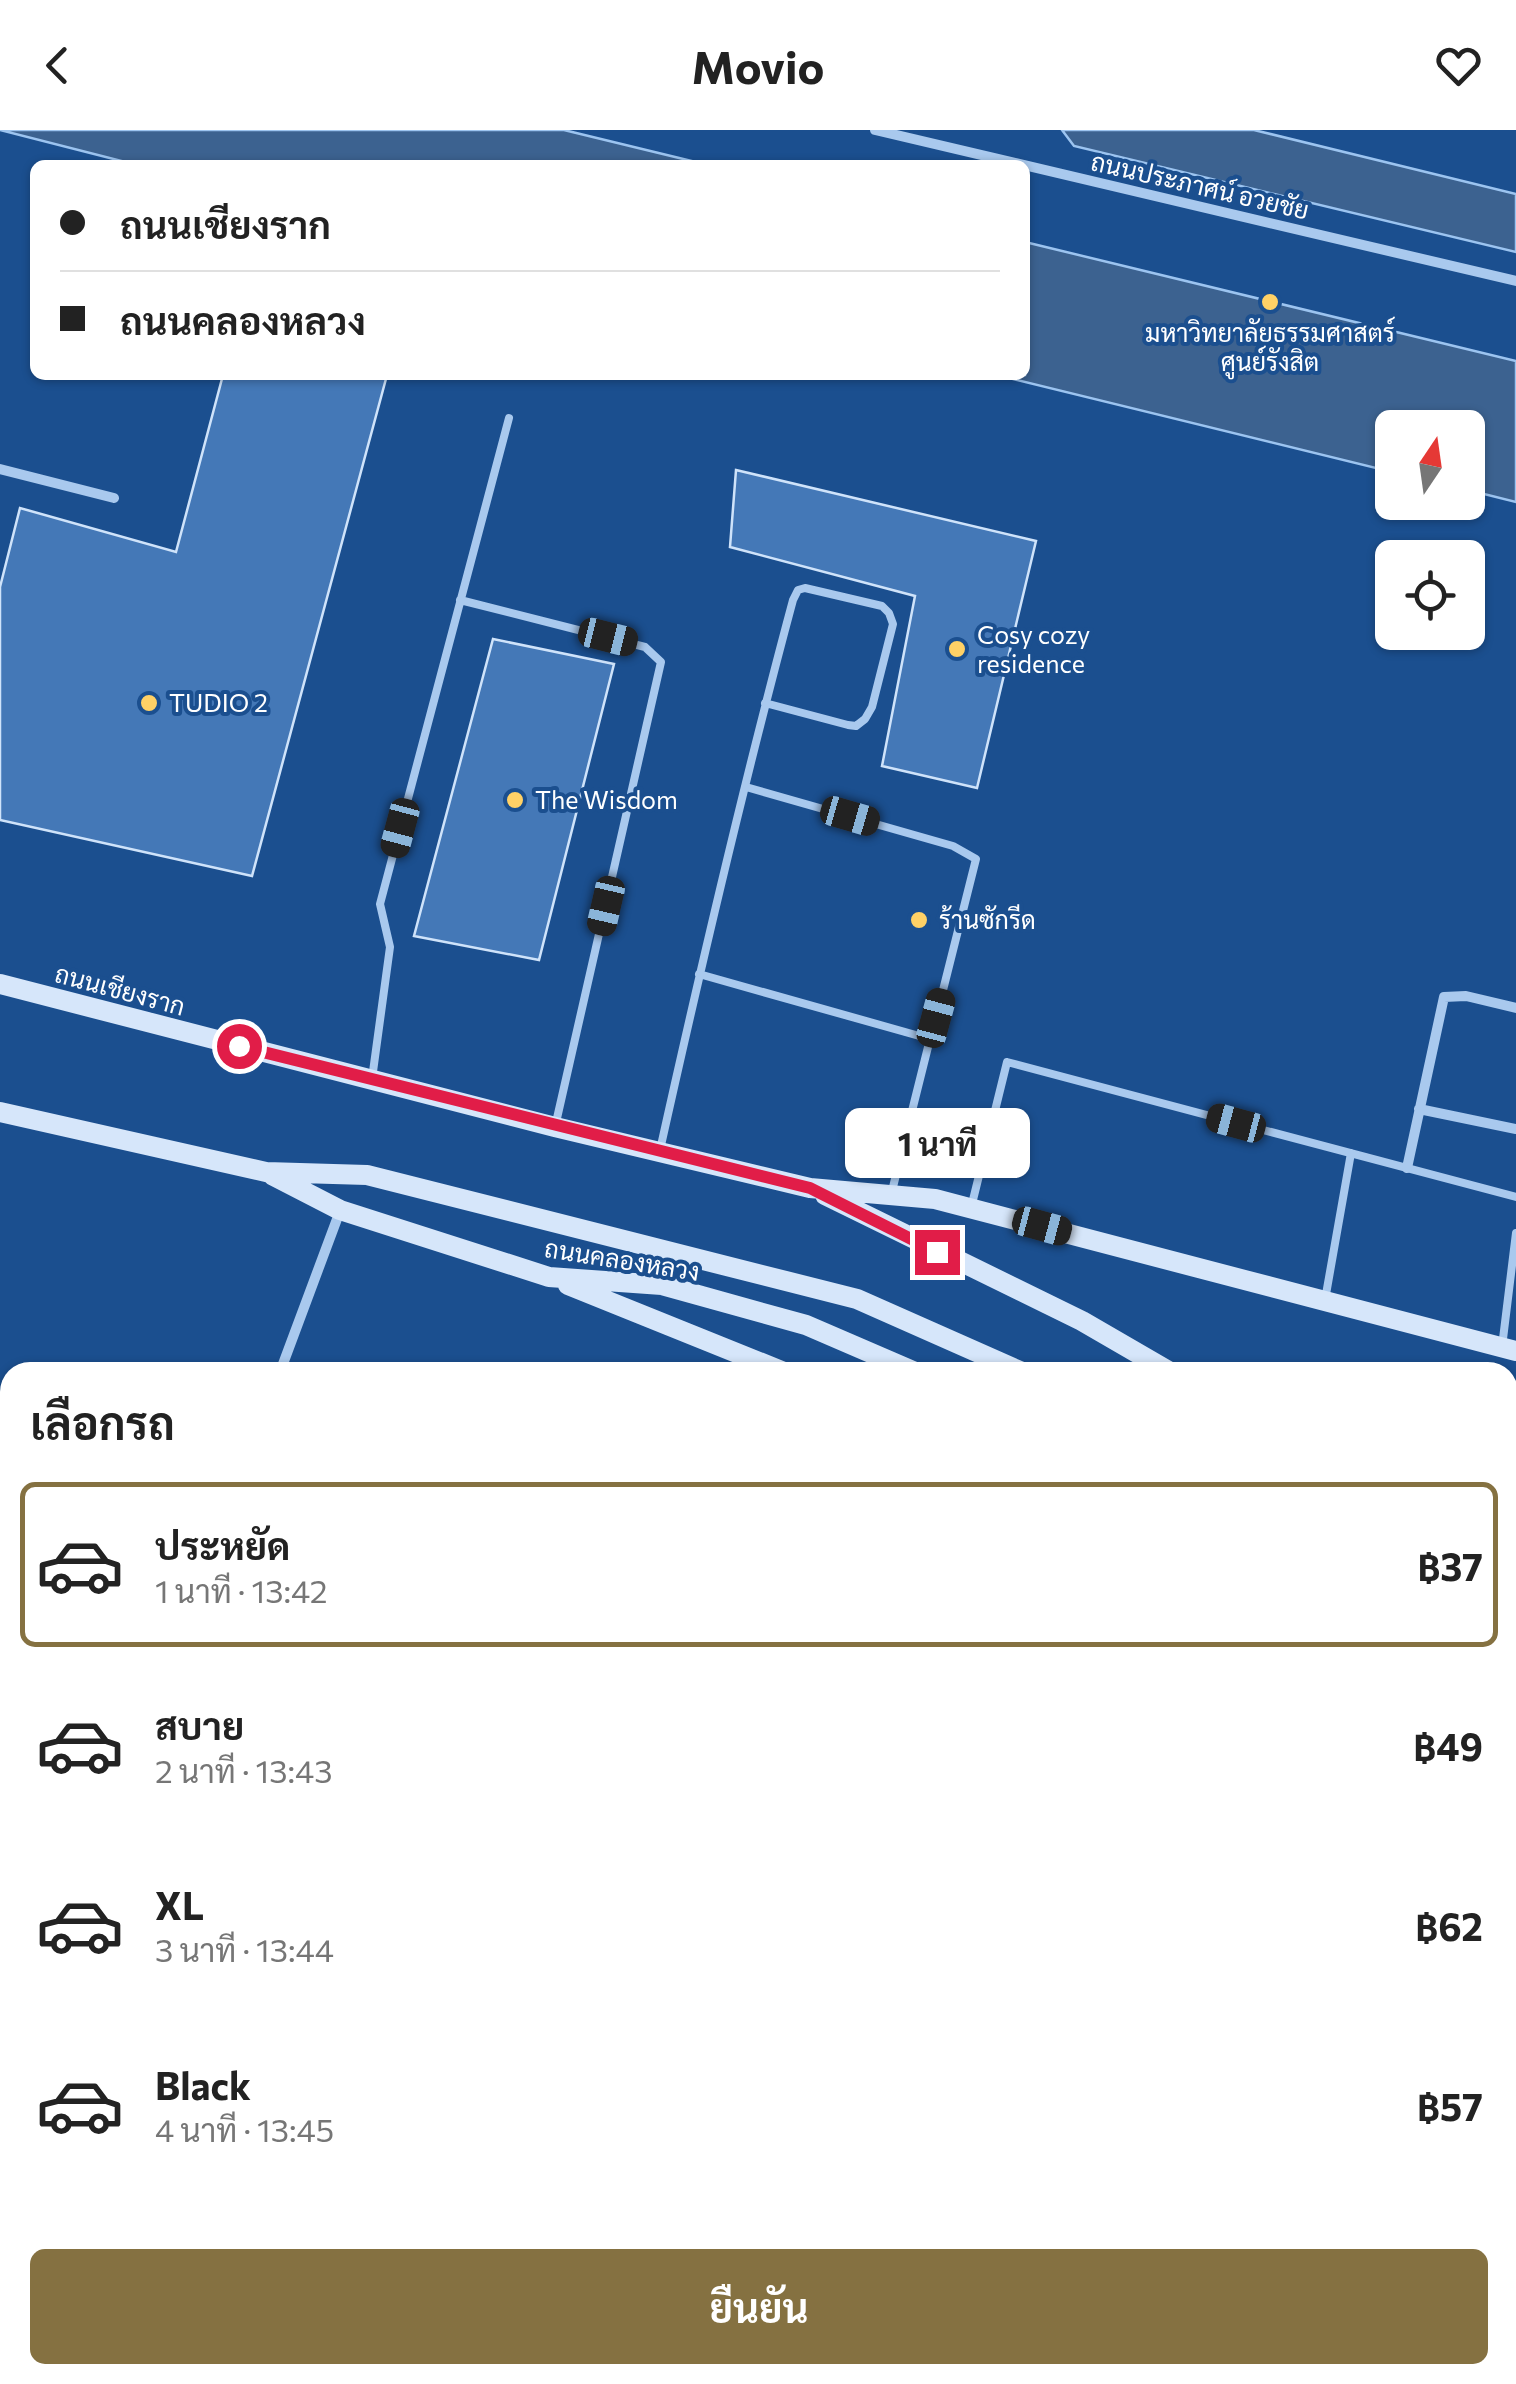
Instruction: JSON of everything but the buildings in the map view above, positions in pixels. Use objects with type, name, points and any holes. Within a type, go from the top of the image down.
[{"type":"main road","name":"ถนนเชียงราก","points":[[0,984],[555,1127],[810,1188]]},
{"type":"main road","points":[[0,1112],[266,1172],[367,1175],[856,1298],[1000,1362]]},
{"type":"main road","name":"ถนนคลองหลวง","points":[[266,1172],[340,1210],[549,1277],[662,1286],[806,1325],[893,1362]]},
{"type":"main road","points":[[810,1188],[935,1199],[1509,1349]]},
{"type":"main road","points":[[810,1188],[1082,1321],[1153,1362]]},
{"type":"main road","points":[[549,1277],[759,1362]]},
{"type":"street","name":"ถนนประภาศน์ อวยชัย","points":[[875,130],[1002,160]]},
{"type":"street","name":"ถนนประภาศน์ อวยชัย","points":[[1030,167],[1516,281]]},
{"type":"street","points":[[0,469],[114,498]]},
{"type":"street","points":[[1407,1168],[1444,997],[1466,996],[1516,1008]]},
{"type":"street","points":[[1419,1109],[1516,1129]]},
{"type":"street","points":[[284,1362],[340,1210]]},
{"type":"lane","points":[[372,1079],[390,947],[380,904],[509,418]]},
{"type":"lane","points":[[659,1151],[765,703],[798,590],[804,588],[882,606],[889,612],[893,624],[872,707],[865,720],[856,726],[848,725],[765,703]]},
{"type":"lane","points":[[460,600],[645,647],[661,662],[555,1127]]},
{"type":"lane","points":[[746,787],[954,846],[976,860],[936,1018]]},
{"type":"lane","points":[[699,974],[930,1039],[892,1195]]},
{"type":"lane","points":[[970,1208],[1007,1062],[1516,1197]]},
{"type":"lane","points":[[1326,1300],[1351,1153]]},
{"type":"lane","points":[[1509,1349],[1516,1232]]},
{"type":"water","points":[[0,130],[564,130],[687,160],[117,160]]},
{"type":"water","points":[[1062,130],[1254,130],[1516,194],[1516,252],[1074,146]]},
{"type":"water","points":[[1030,243],[1516,361],[1516,502],[1485,494],[1485,410],[1375,410],[1375,468],[1017,380],[1030,380]]},
{"type":"place","name":"มหาวิทยาลัยธรรมศาสตร์ ศูนย์รังสิต","points":[[1270,302]]},
{"type":"place","name":"Cosy cozy residence","points":[[957,649]]},
{"type":"place","name":"TUDIO 2","points":[[149,703]]},
{"type":"place","name":"The Wisdom","points":[[515,800]]},
{"type":"place","name":"ร้านซักรีด","points":[[919,920]]},
{"type":"route","points":[[239,1046],[810,1188],[937,1252]]}]
